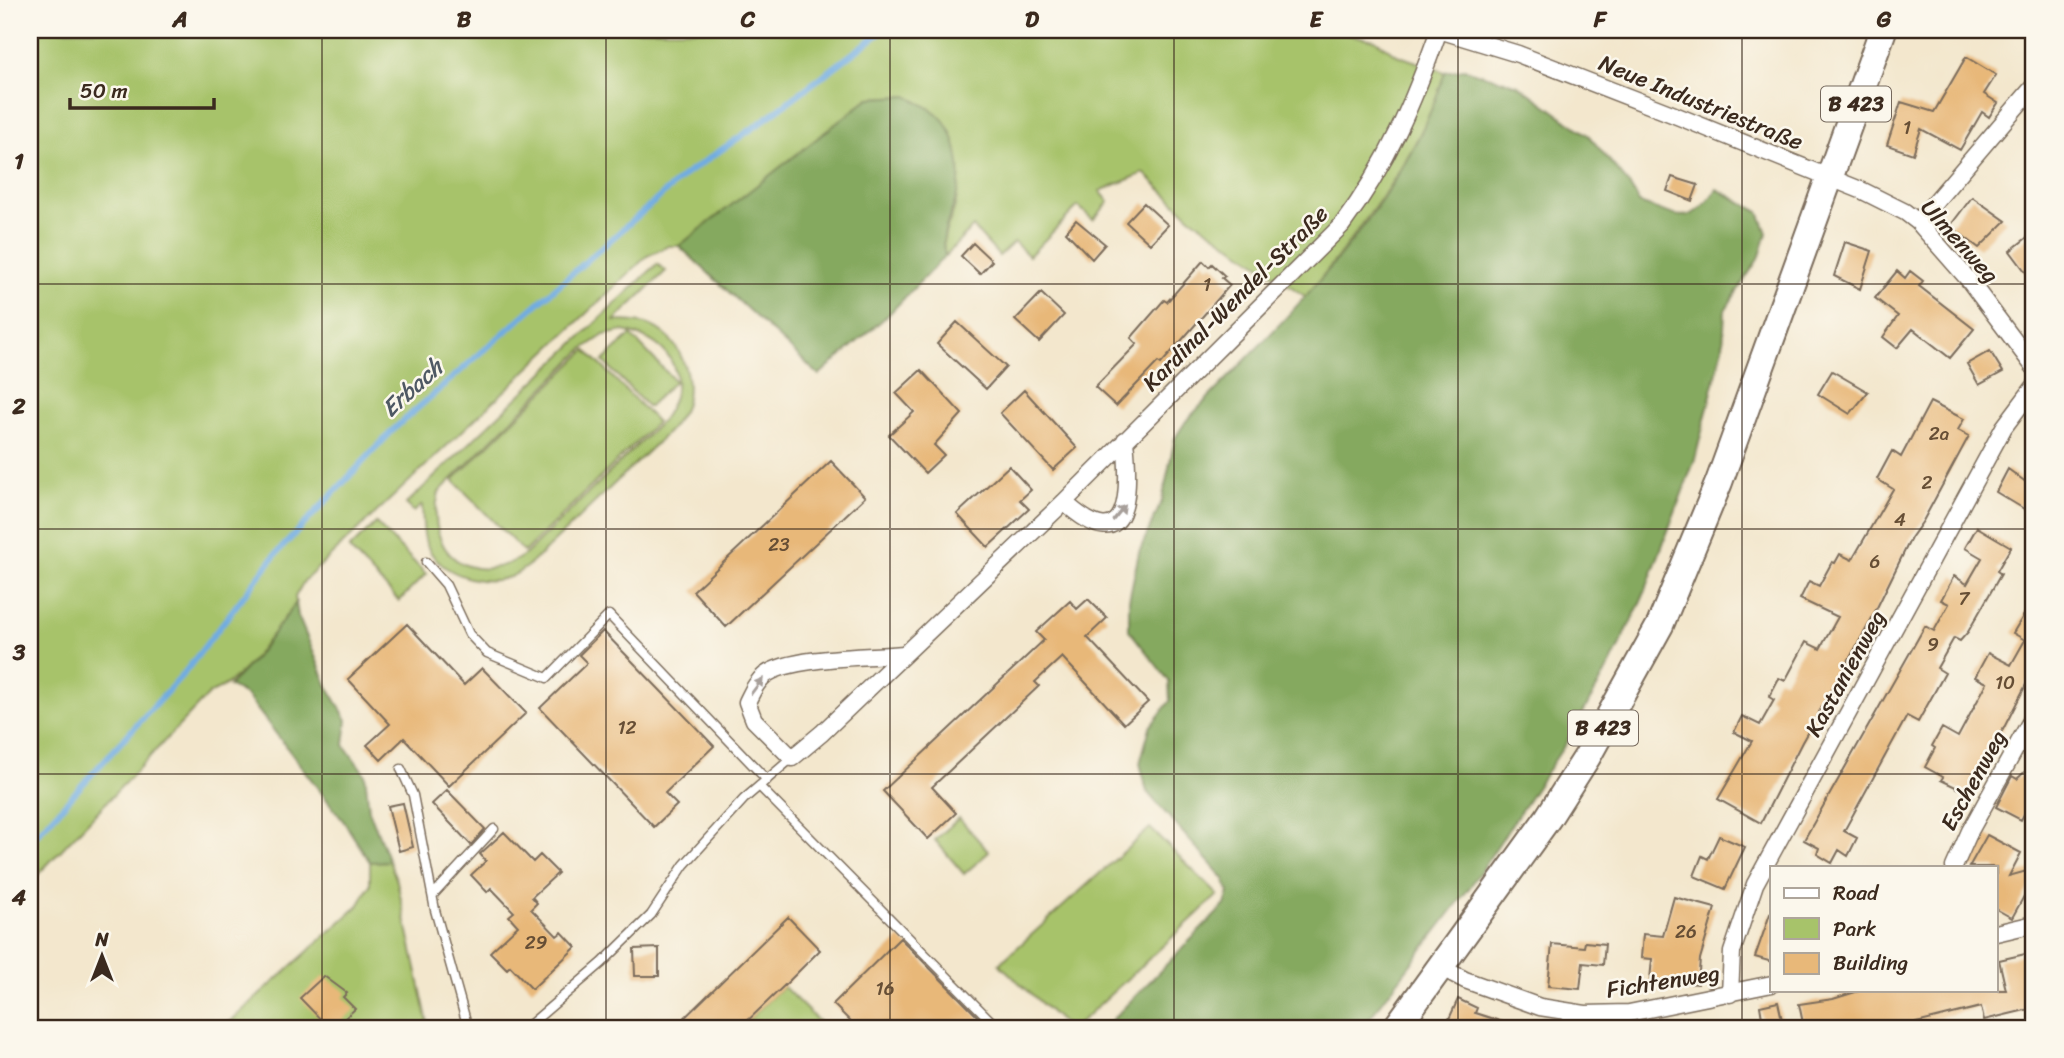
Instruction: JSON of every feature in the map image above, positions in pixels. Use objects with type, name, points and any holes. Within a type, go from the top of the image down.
[{"type":"main road","name":"B 423","points":[[1396,1028],[1442,968],[1568,787],[1660,625],[1719,482],[1883,30]]},
{"type":"street","name":"Neue Industriestraße","points":[[1438,30],[1518,54],[1828,177]]},
{"type":"street","name":"Kardinal-Wendel-Straße","points":[[792,758],[1064,502],[1342,225],[1369,188],[1395,142],[1438,30]]},
{"type":"street","points":[[1918,222],[2034,86]]},
{"type":"street","name":"Ulmenweg","points":[[1828,177],[1887,203],[1918,222],[1968,279],[2034,367]]},
{"type":"street","name":"Kastanienweg","points":[[1730,994],[1732,952],[1755,884],[1999,436],[2034,387]]},
{"type":"street","points":[[1064,502],[1084,520],[1099,525],[1113,522],[1125,510],[1129,477],[1125,440]]},
{"type":"street","points":[[792,758],[754,720],[747,702],[765,675],[800,663],[905,654]]},
{"type":"street","name":"Eschenweg","points":[[1954,866],[1970,831],[2034,715]]},
{"type":"street","points":[[1997,933],[2034,924]]},
{"type":"street","name":"Fichtenweg","points":[[1442,968],[1465,980],[1540,1007],[1585,1014],[1629,1013],[1770,984]]},
{"type":"lane","points":[[426,562],[446,585],[469,634],[487,653],[547,678],[611,616],[763,783],[998,1028]]},
{"type":"lane","points":[[527,1028],[651,915],[684,865],[763,783],[792,758]]},
{"type":"lane","points":[[401,769],[413,795],[433,895],[468,1028]]},
{"type":"lane","points":[[433,895],[494,829]]},
{"type":"green space","points":[[30,30],[1326,30],[1375,40],[1397,55],[1445,72],[1434,103],[1404,163],[1367,218],[1306,297],[1190,217],[1144,173],[1100,191],[1109,202],[1093,220],[1078,206],[1029,256],[1014,242],[999,256],[973,227],[945,256],[944,239],[957,193],[952,164],[937,114],[907,96],[869,98],[679,246],[668,246],[647,256],[304,581],[295,597],[296,603],[247,666],[223,687],[209,694],[30,883]]},
{"type":"green space","points":[[1464,69],[1518,85],[1589,136],[1628,183],[1639,203],[1683,216],[1698,210],[1717,189],[1759,212],[1767,233],[1760,256],[1725,310],[1723,347],[1695,459],[1643,597],[1611,663],[1566,743],[1470,887],[1362,1028],[1104,1028],[1225,905],[1229,892],[1224,879],[1147,792],[1140,763],[1150,727],[1170,701],[1169,681],[1129,630],[1129,600],[1139,552],[1162,501],[1175,438],[1186,421],[1300,302],[1370,217],[1400,171],[1426,123],[1445,72]]},
{"type":"green space","points":[[907,96],[932,110],[943,120],[957,152],[958,188],[944,234],[945,256],[888,315],[819,375],[679,246],[869,98]]},
{"type":"green space","points":[[657,264],[666,271],[614,321],[646,324],[658,329],[676,347],[682,358],[688,384],[684,409],[669,431],[533,562],[513,576],[498,580],[473,579],[450,570],[432,554],[426,543],[422,505],[414,512],[406,504]],"holes":[[[624,331],[642,337],[667,354],[676,379],[675,393],[659,424],[526,554],[506,564],[488,568],[471,567],[457,560],[446,549],[438,533],[436,514],[439,492],[583,349],[604,335]]]},
{"type":"green space","points":[[631,335],[675,381],[648,407],[603,361]]},
{"type":"green space","points":[[586,350],[657,422],[524,552],[453,480]]},
{"type":"green space","points":[[376,523],[426,574],[399,601],[349,549]]},
{"type":"green space","points":[[296,603],[298,616],[328,687],[347,720],[344,745],[365,774],[369,810],[389,861],[370,862],[344,822],[247,696],[229,686],[256,657]]},
{"type":"green space","points":[[959,818],[989,852],[964,874],[935,840]]},
{"type":"green space","points":[[1150,828],[1218,895],[1074,1028],[1068,1028],[999,964]]},
{"type":"green space","points":[[389,861],[397,881],[429,1028],[223,1028],[358,906],[370,885],[370,862]]},
{"type":"green space","points":[[783,986],[823,1026],[821,1028],[740,1028]]},
{"type":"building","points":[[1966,57],[1996,75],[1984,94],[1998,103],[1989,117],[1982,112],[1960,150],[1921,129],[1913,154],[1887,145],[1901,102],[1934,112]]},
{"type":"building","points":[[1672,177],[1698,185],[1692,201],[1667,191]]},
{"type":"building","points":[[1972,197],[2006,221],[1979,248],[1950,226]]},
{"type":"building","points":[[1144,203],[1168,225],[1150,244],[1126,222]]},
{"type":"building","points":[[1076,220],[1105,244],[1092,259],[1066,232]]},
{"type":"building","points":[[2034,232],[2034,283],[2010,251]]},
{"type":"building","points":[[1845,242],[1872,251],[1860,289],[1834,276]]},
{"type":"building","points":[[973,243],[992,261],[980,274],[961,256]]},
{"type":"building","points":[[1203,261],[1209,267],[1212,264],[1230,285],[1161,364],[1158,362],[1116,406],[1095,387],[1137,344],[1131,338]]},
{"type":"building","points":[[1897,271],[1905,278],[1910,271],[1923,281],[1919,286],[1974,329],[1950,358],[1913,329],[1897,348],[1883,337],[1898,316],[1875,298]]},
{"type":"building","points":[[1041,293],[1064,315],[1039,342],[1015,320]]},
{"type":"building","points":[[957,322],[1006,367],[986,389],[937,344]]},
{"type":"building","points":[[1990,351],[2003,372],[1979,385],[1967,364]]},
{"type":"building","points":[[921,370],[962,414],[934,445],[944,455],[925,473],[889,435],[914,412],[896,393]]},
{"type":"building","points":[[1832,371],[1868,392],[1850,414],[1818,394]]},
{"type":"building","points":[[1024,390],[1077,448],[1053,470],[1000,413]]},
{"type":"building","points":[[1930,402],[1964,419],[1958,430],[1969,436],[1911,538],[1869,624],[1802,742],[1761,823],[1718,799],[1752,741],[1734,732],[1742,716],[1760,725],[1774,700],[1769,697],[1779,678],[1785,681],[1806,642],[1820,649],[1838,617],[1800,599],[1809,581],[1819,586],[1832,562],[1835,563],[1840,554],[1852,560],[1893,489],[1877,479],[1892,451],[1901,457]]},
{"type":"building","points":[[831,461],[865,497],[726,627],[693,591]]},
{"type":"building","points":[[1009,466],[1031,490],[1020,500],[1029,509],[988,547],[957,514]]},
{"type":"building","points":[[2008,469],[2034,488],[2034,504],[2029,512],[1996,492]]},
{"type":"building","points":[[1977,527],[2011,547],[1997,571],[2001,574],[1968,632],[1960,641],[1954,638],[1937,668],[1945,673],[1918,722],[1907,716],[1844,831],[1857,838],[1848,856],[1839,850],[1832,863],[1817,854],[1819,848],[1804,840],[1925,626],[1934,631],[1949,604],[1941,600],[1954,576],[1967,584],[1982,558],[1965,548]]},
{"type":"building","points":[[2034,598],[2034,669],[1970,794],[1941,780],[1943,777],[1925,767],[1942,728],[1958,737],[1987,683],[1975,677],[1988,653],[2011,665],[2025,640],[2013,633]]},
{"type":"building","points":[[1088,599],[1107,618],[1087,637],[1148,702],[1124,724],[1062,657],[1035,682],[1039,686],[932,787],[956,813],[928,839],[883,791],[1044,640],[1036,632],[1070,601],[1077,609]]},
{"type":"building","points":[[407,624],[464,685],[482,668],[526,713],[449,786],[404,738],[381,760],[367,745],[390,724],[348,679]]},
{"type":"building","points":[[603,631],[714,746],[665,793],[677,805],[654,827],[540,708],[587,663],[579,655]]},
{"type":"building","points":[[2034,763],[2034,795],[2021,820],[1996,807],[2012,776],[2017,779]]},
{"type":"building","points":[[447,790],[485,829],[471,845],[432,804]]},
{"type":"building","points":[[403,803],[413,847],[399,851],[388,806]]},
{"type":"building","points":[[504,832],[533,862],[540,855],[558,873],[532,897],[537,903],[531,909],[557,936],[562,932],[576,947],[532,989],[510,966],[507,969],[490,952],[518,926],[509,916],[514,912],[491,888],[487,892],[471,875],[486,861],[480,854]]},
{"type":"building","points":[[1987,835],[2021,853],[2009,876],[2034,869],[2034,878],[2012,918],[1997,910],[1997,866],[1970,866]]},
{"type":"building","points":[[1719,836],[1745,847],[1725,889],[1694,876],[1702,856],[1708,859]]},
{"type":"building","points":[[1674,897],[1715,908],[1700,959],[1698,984],[1650,980],[1652,959],[1641,958],[1643,934],[1663,936]]},
{"type":"building","points":[[1770,914],[1770,961],[1755,957]]},
{"type":"building","points":[[788,917],[820,950],[789,981],[740,1028],[674,1028]]},
{"type":"building","points":[[900,938],[989,1028],[857,1028],[833,1004]]},
{"type":"building","points":[[1585,942],[1605,944],[1603,965],[1583,963],[1580,989],[1548,986],[1552,944],[1584,947]]},
{"type":"building","points":[[659,948],[659,976],[635,976],[634,949]]},
{"type":"building","points":[[2034,952],[2034,1008],[1984,1020],[1981,1007],[1896,1028],[1804,1028],[1799,1004],[1833,999],[1856,992],[2006,990],[1999,960]]},
{"type":"building","points":[[324,976],[347,993],[343,997],[355,1009],[334,1028],[329,1028],[300,998]]},
{"type":"building","points":[[1458,999],[1477,1008],[1475,1013],[1512,1025],[1511,1028],[1445,1028]]},
{"type":"building","points":[[1778,1002],[1782,1020],[1763,1024],[1760,1006]]},
{"type":"waterway","name":"Erbach","points":[[30,842],[185,672],[276,554],[395,428],[686,174],[756,126],[884,30]]}]
